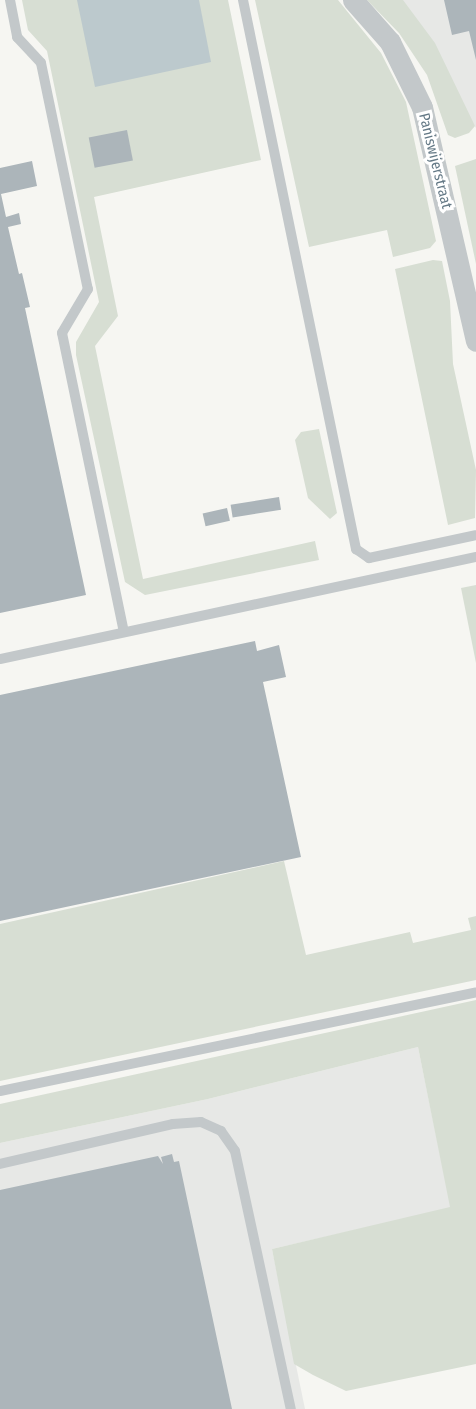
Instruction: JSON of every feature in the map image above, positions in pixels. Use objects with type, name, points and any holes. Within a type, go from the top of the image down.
[{"type":"street","name":"Paniswijerstraat","points":[[352,0],[390,42],[422,106],[476,341]]},
{"type":"lane","points":[[10,0],[17,37],[41,63],[88,289],[62,333],[124,632]]},
{"type":"lane","points":[[243,0],[356,549],[369,558],[476,535]]},
{"type":"lane","points":[[0,659],[476,557]]},
{"type":"lane","points":[[0,1091],[476,992]]},
{"type":"lane","points":[[0,1164],[173,1124],[201,1122],[221,1131],[234,1151],[291,1409]]},
{"type":"shaded area","points":[[22,0],[228,0],[261,160],[94,197],[118,316],[95,346],[143,579],[315,541],[319,560],[145,595],[125,582],[76,355],[76,342],[99,302],[47,51],[28,30]]},
{"type":"shaded area","points":[[77,0],[199,0],[211,62],[95,87]]},
{"type":"shaded area","points":[[255,0],[338,0],[381,53],[406,102],[436,241],[430,248],[393,257],[387,230],[309,247]]},
{"type":"shaded area","points":[[367,0],[403,0],[435,43],[475,126],[469,133],[455,138],[448,135],[427,75],[399,33]]},
{"type":"shaded area","points":[[387,0],[476,0],[476,128],[435,60]]},
{"type":"shaded area","points":[[476,159],[476,264],[455,166]]},
{"type":"shaded area","points":[[433,260],[442,261],[450,301],[453,364],[476,470],[475,518],[448,525],[395,269]]},
{"type":"shaded area","points":[[319,429],[337,513],[330,519],[308,498],[295,440],[301,432]]},
{"type":"shaded area","points":[[476,585],[476,663],[461,588]]},
{"type":"shaded area","points":[[284,861],[306,955],[410,932],[413,943],[471,930],[468,918],[476,916],[476,980],[0,1081],[0,924]]},
{"type":"shaded area","points":[[476,1000],[476,1364],[346,1391],[313,1375],[294,1364],[272,1249],[450,1207],[418,1047],[208,1099],[0,1143],[0,1104]]},
{"type":"shaded area","points":[[418,1047],[451,1208],[272,1249],[305,1409],[0,1409],[0,1143],[208,1099]]},
{"type":"building","points":[[444,0],[476,0],[476,60],[469,31],[452,35]]},
{"type":"building","points":[[127,130],[133,160],[95,168],[89,137]]},
{"type":"building","points":[[32,161],[37,186],[1,194],[6,217],[19,213],[21,224],[8,227],[19,274],[22,273],[30,307],[25,308],[86,595],[0,613],[0,168]]},
{"type":"building","points":[[279,497],[281,510],[233,518],[231,505]]},
{"type":"building","points":[[227,508],[230,521],[206,526],[203,514]]},
{"type":"building","points":[[255,641],[257,651],[279,645],[286,677],[263,682],[301,857],[0,921],[0,695]]},
{"type":"building","points":[[172,1154],[174,1162],[179,1161],[232,1409],[0,1409],[0,1190],[158,1156],[163,1164],[161,1157]]}]
